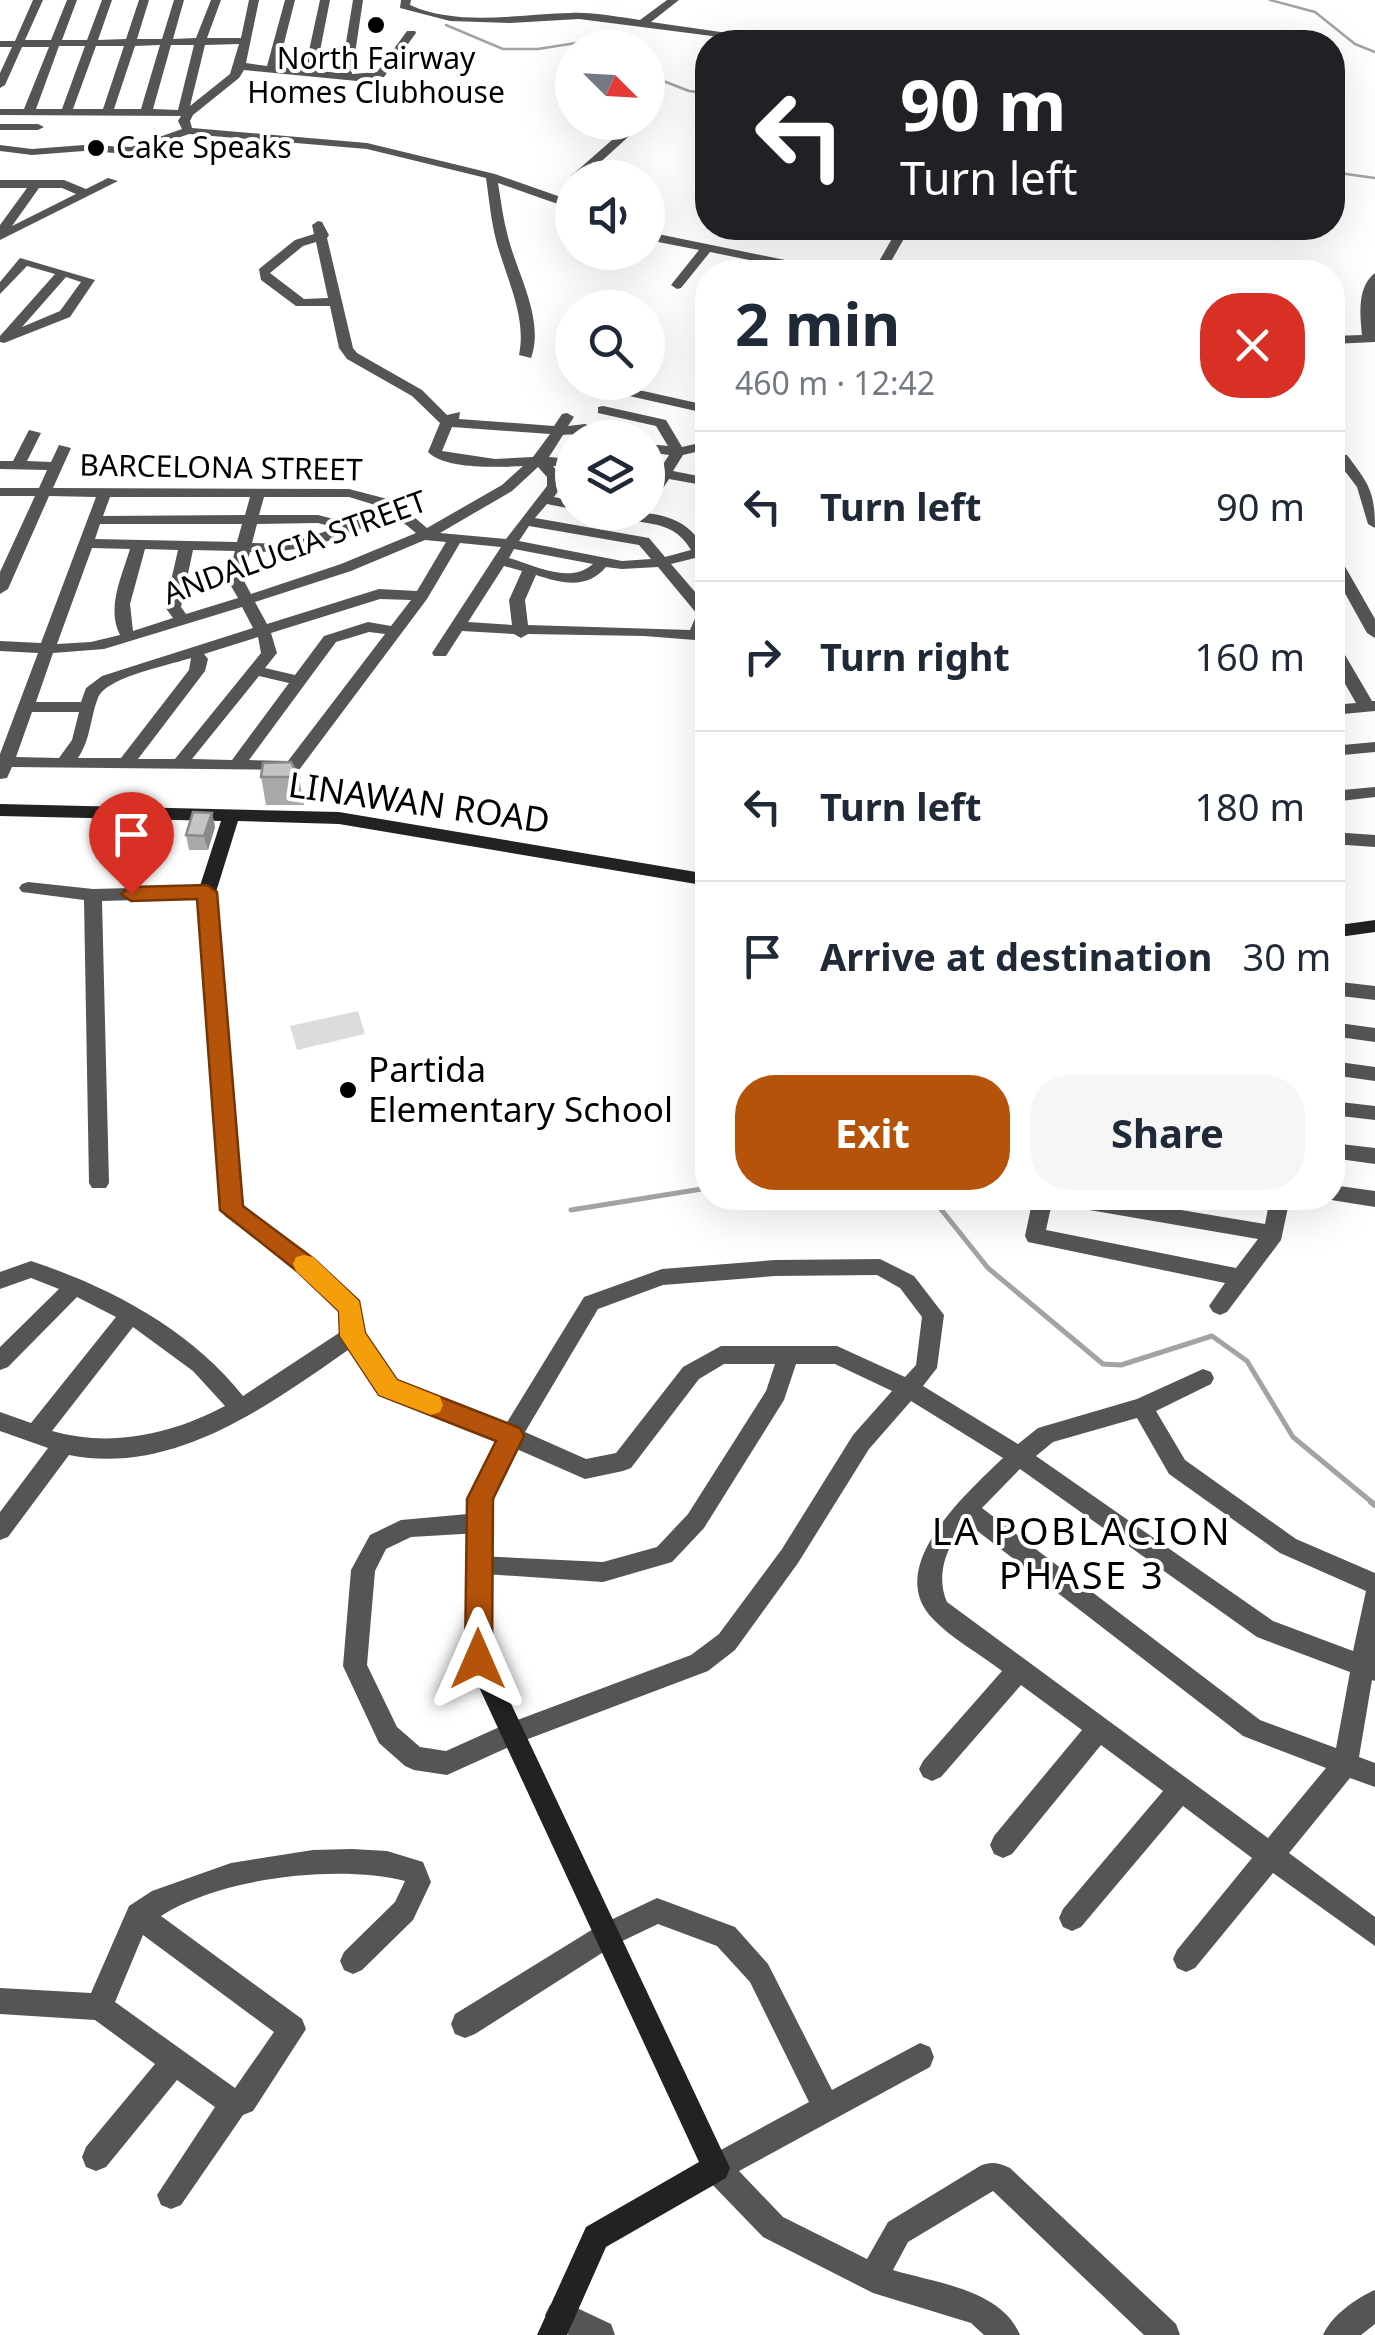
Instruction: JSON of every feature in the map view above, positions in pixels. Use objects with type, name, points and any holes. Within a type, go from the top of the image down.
[{"type":"street","points":[[0,86],[38,0]]},
{"type":"street","points":[[28,114],[72,0]]},
{"type":"street","points":[[66,114],[107,0]]},
{"type":"street","points":[[106,118],[144,0]]},
{"type":"street","points":[[146,113],[179,0]]},
{"type":"street","points":[[188,131],[184,120],[200,42],[216,0]]},
{"type":"street","points":[[0,127],[146,113],[186,113],[227,82],[240,66],[254,0]]},
{"type":"street","points":[[272,69],[290,0]]},
{"type":"street","points":[[310,72],[325,0]]},
{"type":"street","points":[[346,76],[358,0]]},
{"type":"street","points":[[406,0],[404,6],[409,10],[440,15],[538,20],[576,16],[695,32]]},
{"type":"street","points":[[639,26],[674,0]]},
{"type":"street","points":[[240,66],[346,76],[380,75],[411,32]]},
{"type":"street","points":[[0,44],[244,40]]},
{"type":"street","points":[[0,112],[106,118]]},
{"type":"street","points":[[0,148],[32,152],[132,150],[188,131],[367,146],[492,176],[555,199]]},
{"type":"street","points":[[84,148],[94,136]]},
{"type":"street","points":[[596,160],[618,140]]},
{"type":"street","points":[[492,176],[502,240],[529,342],[526,355]]},
{"type":"street","points":[[0,235],[112,181]]},
{"type":"street","points":[[0,184],[64,184],[86,194]]},
{"type":"street","points":[[0,235],[35,185]]},
{"type":"street","points":[[551,198],[555,195]]},
{"type":"street","points":[[338,302],[301,303],[265,278],[263,272],[320,230],[338,302],[346,348],[352,356],[418,392],[447,422],[555,424]]},
{"type":"street","points":[[665,239],[766,260]]},
{"type":"street","points":[[698,260],[707,248]]},
{"type":"street","points":[[0,290],[18,260],[88,280],[64,314],[2,342]]},
{"type":"street","points":[[677,286],[695,263]]},
{"type":"street","points":[[2,342],[62,274]]},
{"type":"street","points":[[1345,339],[1372,338],[1367,301],[1375,277]]},
{"type":"street","points":[[665,398],[695,407]]},
{"type":"street","points":[[630,420],[639,400]]},
{"type":"street","points":[[461,410],[447,422],[435,452],[442,457],[496,463],[555,462]]},
{"type":"street","points":[[603,410],[662,422],[678,452]]},
{"type":"street","points":[[18,466],[34,433]]},
{"type":"street","name":"ANDALUCIA STREET","points":[[0,646],[90,647],[246,600],[288,568],[428,536],[509,486],[540,461],[555,438]]},
{"type":"street","points":[[0,589],[64,448]]},
{"type":"street","points":[[665,450],[695,448]]},
{"type":"street","points":[[678,452],[666,474],[695,480]]},
{"type":"street","points":[[440,653],[525,521],[554,487],[554,476],[540,461]]},
{"type":"street","points":[[1345,462],[1364,487],[1374,522]]},
{"type":"street","points":[[0,466],[56,466]]},
{"type":"street","name":"BARCELONA STREET","points":[[0,492],[349,492],[375,497],[397,508],[428,536]]},
{"type":"street","points":[[179,765],[269,653],[263,629],[235,579],[258,493]]},
{"type":"street","points":[[104,494],[2,767],[63,763],[293,766],[422,596],[456,539]]},
{"type":"street","points":[[545,499],[555,501]]},
{"type":"street","points":[[85,543],[242,546],[288,568],[349,527],[397,508]]},
{"type":"street","points":[[94,520],[334,520],[349,527]]},
{"type":"street","points":[[525,521],[644,541],[658,563],[695,603]]},
{"type":"street","points":[[665,522],[676,524],[695,542]]},
{"type":"street","points":[[428,536],[511,544],[602,562],[658,563],[695,557]]},
{"type":"street","points":[[128,636],[123,629],[122,612],[138,546]]},
{"type":"street","points":[[182,620],[172,607],[186,546]]},
{"type":"street","points":[[499,560],[582,580],[595,574],[602,562]]},
{"type":"street","points":[[522,633],[518,600],[532,569]]},
{"type":"street","points":[[1345,579],[1375,633]]},
{"type":"street","points":[[63,763],[72,759],[92,690],[108,679],[380,594],[422,596]]},
{"type":"street","points":[[455,626],[522,633],[615,629],[695,635]]},
{"type":"street","points":[[236,766],[330,639],[368,628],[394,631]]},
{"type":"street","points":[[124,764],[196,672],[200,660],[193,650]]},
{"type":"street","points":[[1345,666],[1371,707],[1345,709]]},
{"type":"street","points":[[256,671],[300,681]]},
{"type":"street","points":[[25,707],[86,706]]},
{"type":"street","points":[[1345,749],[1375,746]]},
{"type":"street","points":[[1345,795],[1375,792]]},
{"type":"street","name":"LINAWAN ROAD","points":[[0,810],[232,812],[339,818],[695,878]]},
{"type":"street","points":[[232,812],[207,892],[232,1210],[306,1265],[351,1308],[352,1336],[388,1388],[585,1469],[623,1461],[691,1373],[720,1355],[837,1355],[908,1388],[1018,1456],[1265,1629],[1368,1668]]},
{"type":"street","points":[[1345,839],[1375,841]]},
{"type":"street","points":[[28,888],[94,896],[207,892]]},
{"type":"street","points":[[94,896],[99,1183]]},
{"type":"street","points":[[1345,930],[1375,926]]},
{"type":"street","points":[[1345,989],[1375,992]]},
{"type":"street","points":[[1345,1032],[1375,1036]]},
{"type":"street","points":[[1345,1070],[1375,1074]]},
{"type":"street","points":[[1345,1110],[1375,1114]]},
{"type":"street","points":[[1345,1152],[1375,1156]]},
{"type":"street","points":[[1345,1195],[1375,1199]]},
{"type":"street","points":[[1039,1210],[1034,1236],[1243,1278]]},
{"type":"street","points":[[1135,1210],[1274,1234]]},
{"type":"street","points":[[1220,1306],[1274,1234],[1278,1210]]},
{"type":"street","points":[[480,1524],[409,1527],[378,1542],[363,1570],[355,1666],[388,1736],[414,1758],[447,1764],[513,1733],[699,1663],[726,1642],[790,1556],[861,1442],[926,1368],[934,1315],[907,1282],[880,1267],[774,1268],[662,1277],[592,1303],[512,1436],[480,1499],[480,1524],[478,1659],[513,1733],[716,2168],[773,2228],[873,2278],[980,2310],[1005,2335]]},
{"type":"street","points":[[0,1281],[32,1269],[76,1286],[190,1353],[224,1383],[241,1410]]},
{"type":"street","points":[[0,1361],[76,1286]]},
{"type":"street","points":[[36,1434],[129,1318]]},
{"type":"street","points":[[1,1422],[86,1448],[121,1448],[197,1433],[241,1410],[352,1336]]},
{"type":"street","points":[[479,1566],[603,1572],[664,1555],[696,1521],[776,1394],[789,1353]]},
{"type":"street","points":[[1203,1378],[1142,1408],[1046,1435],[1018,1456],[952,1523],[930,1568],[930,1590],[939,1610],[1375,1933]]},
{"type":"street","points":[[1142,1408],[1177,1467],[1288,1546],[1375,1584]]},
{"type":"street","points":[[0,1530],[64,1444]]},
{"type":"street","points":[[966,1509],[1252,1728],[1375,1775]]},
{"type":"street","points":[[1186,1959],[1344,1765],[1368,1668],[1375,1598]]},
{"type":"street","points":[[932,1769],[1019,1669]]},
{"type":"street","points":[[1003,1845],[1099,1728]]},
{"type":"street","points":[[1072,1918],[1181,1789]]},
{"type":"street","points":[[99,2007],[138,1915],[191,1888],[282,1865],[362,1860],[414,1871],[418,1882],[404,1911],[352,1961]]},
{"type":"street","points":[[465,2024],[607,1935],[656,1911],[726,1936],[759,1973],[826,2108]]},
{"type":"street","points":[[138,1915],[292,2030],[243,2101],[234,2104],[171,2195]]},
{"type":"street","points":[[0,2001],[99,2007],[234,2104]]},
{"type":"street","points":[[600,2335],[556,2325],[596,2237],[920,2057]]},
{"type":"street","points":[[96,2158],[176,2060]]},
{"type":"street","points":[[873,2278],[898,2232],[990,2176],[1000,2178],[1165,2335]]},
{"type":"street","points":[[1338,2335],[1375,2306]]},
{"type":"shaded area","points":[[358,1011],[365,1034],[297,1050],[290,1026]]},
{"type":"building","points":[[291,762],[299,777],[261,777],[263,763]]},
{"type":"building","points":[[193,812],[212,813],[204,836],[186,835]]},
{"type":"waterway","points":[[1270,0],[1315,12],[1338,30]]},
{"type":"waterway","points":[[446,25],[503,49],[555,46]]},
{"type":"waterway","points":[[1345,36],[1375,52]]},
{"type":"waterway","points":[[665,82],[695,92]]},
{"type":"waterway","points":[[1345,174],[1375,178]]},
{"type":"waterway","points":[[571,1210],[695,1190]]},
{"type":"waterway","points":[[942,1210],[988,1268],[1103,1364],[1121,1365],[1212,1336],[1247,1361],[1293,1437],[1374,1504]]},
{"type":"waterway","points":[[1371,1502],[1375,1505]]},
{"type":"slow traffic","points":[[304,1264],[351,1308],[352,1336],[388,1388],[431,1405]]},
{"type":"place","name":"North Fairway Homes Clubhouse","points":[[376,25]]},
{"type":"place","name":"Cake Speaks","points":[[96,148]]},
{"type":"place","name":"Partida Elementary School","points":[[348,1090]]},
{"type":"district","name":"LA POBLACION PHASE 3","points":[[1082,1554]]},
{"type":"route","points":[[131,894],[207,892],[232,1210],[306,1265],[351,1308],[352,1336],[388,1388],[512,1436],[480,1499],[478,1659]]}]
